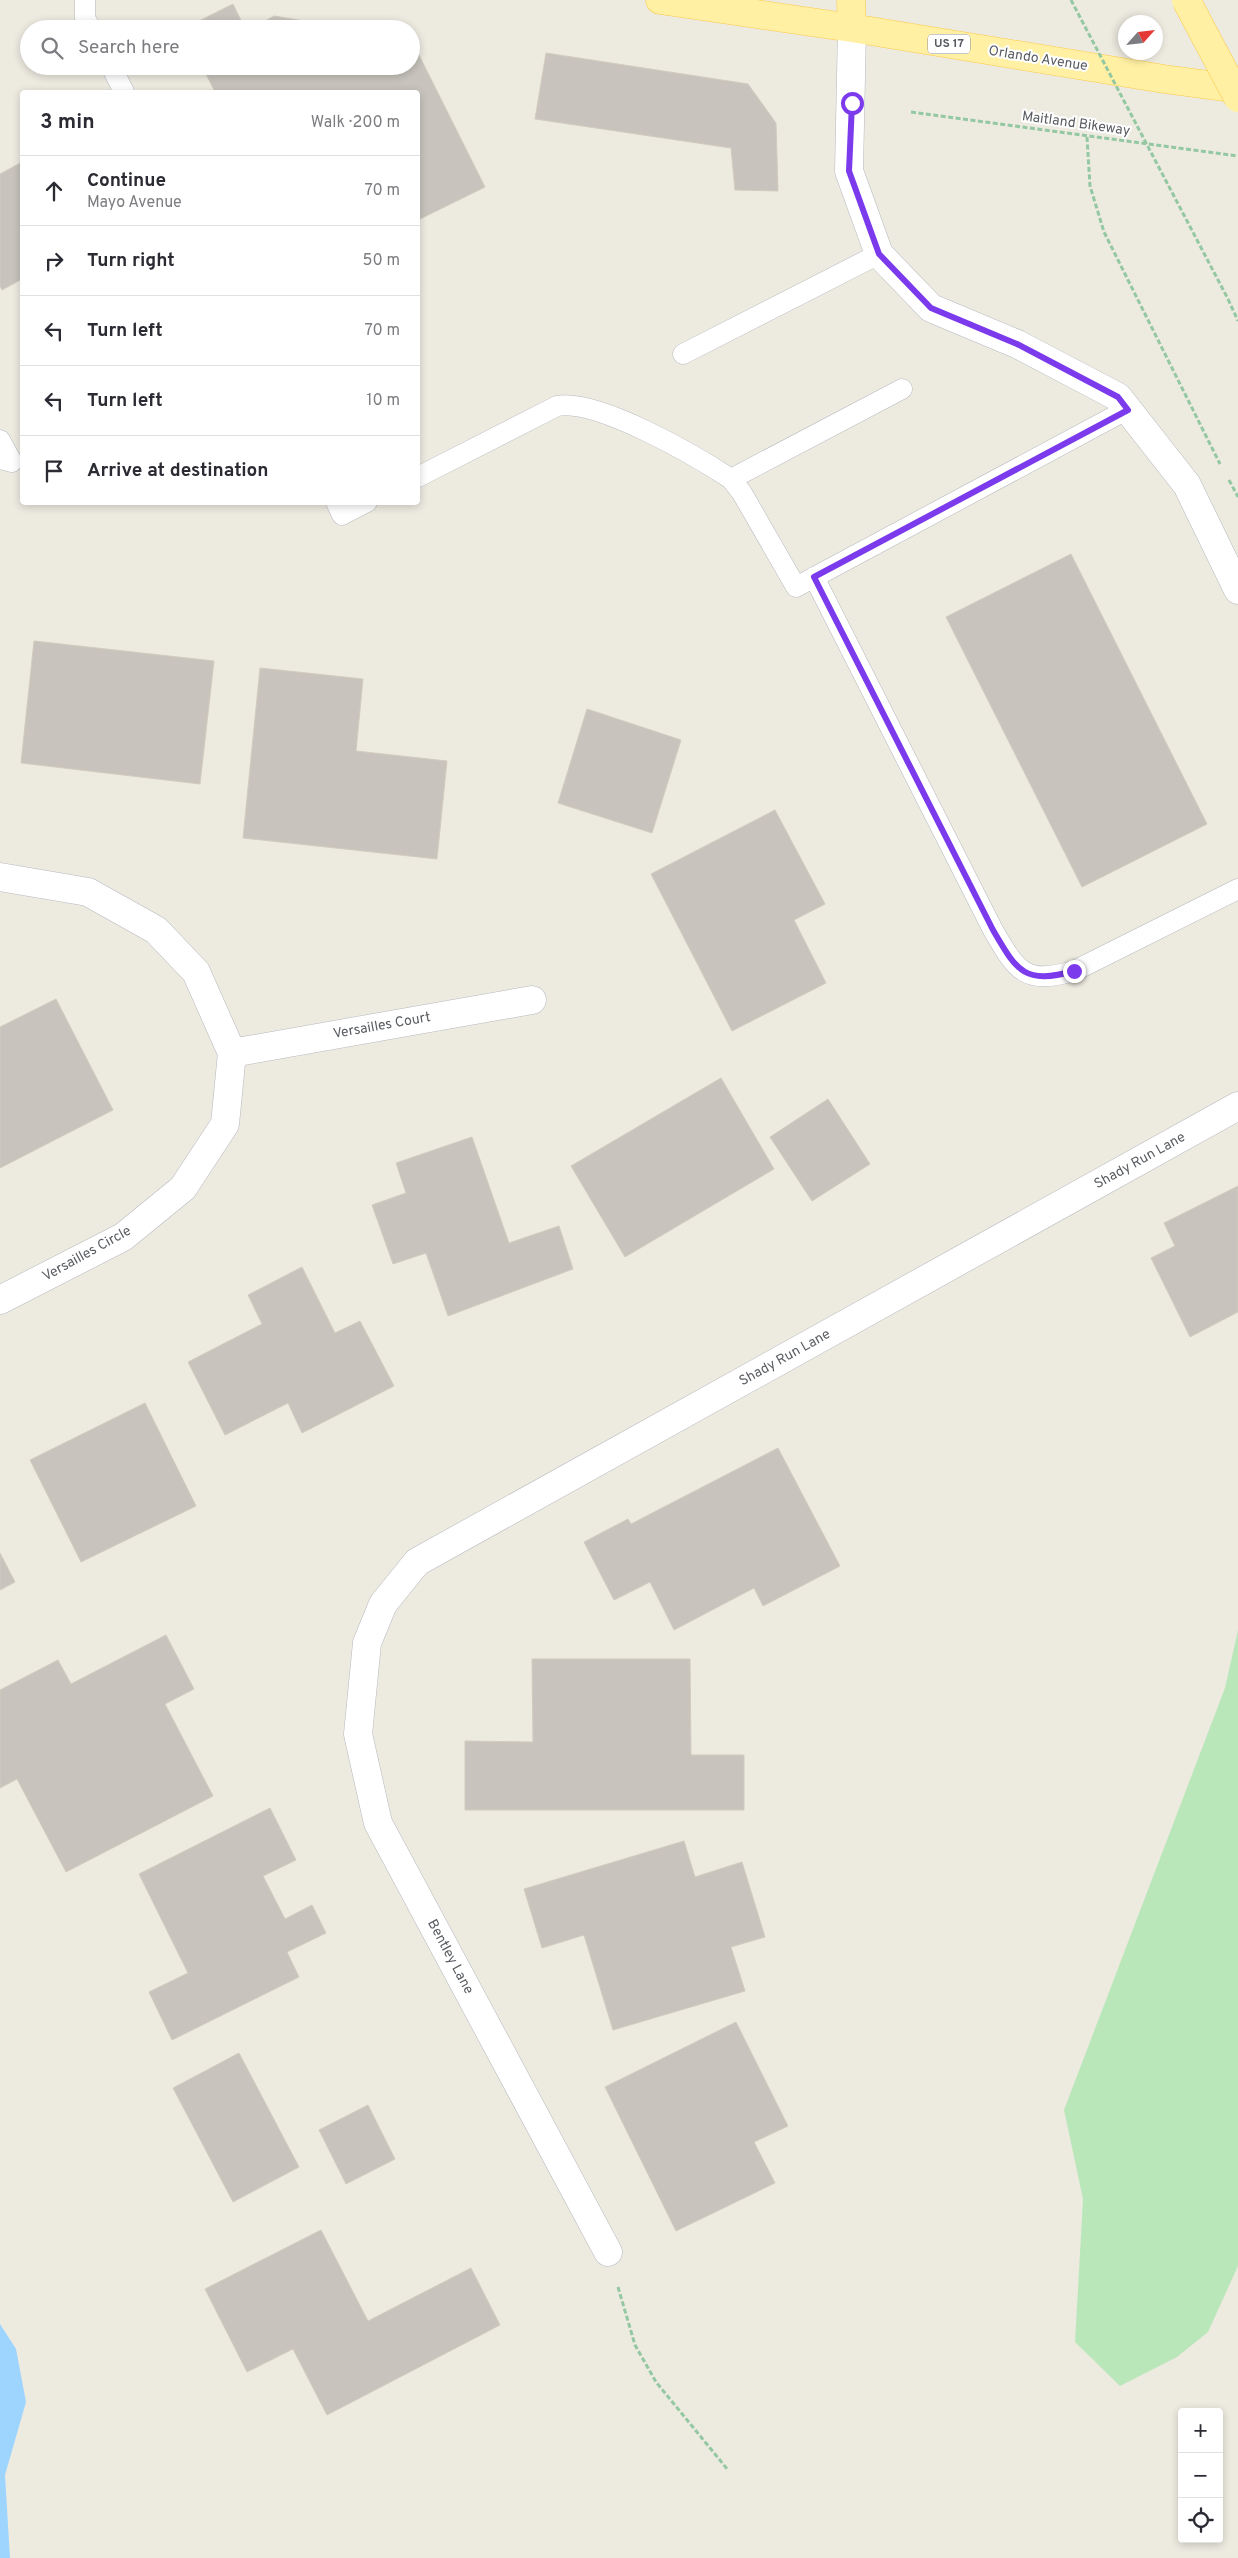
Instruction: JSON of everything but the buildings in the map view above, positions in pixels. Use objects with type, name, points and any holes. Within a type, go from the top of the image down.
[{"type":"main road","name":"Orlando Avenue","points":[[660,0],[852,28],[1164,79],[1238,88]]},
{"type":"main road","points":[[851,0],[852,28]]},
{"type":"main road","points":[[1186,0],[1238,98]]},
{"type":"street","points":[[852,28],[849,171],[879,254],[931,308],[1025,348],[1118,397],[1188,485],[1238,590]]},
{"type":"street","name":"Versailles Circle","points":[[0,877],[88,892],[156,930],[196,972],[232,1053],[225,1124],[184,1188],[123,1237],[0,1300]]},
{"type":"street","name":"Versailles Court","points":[[232,1053],[532,1000]]},
{"type":"street","name":"Shady Run Lane","points":[[367,1643],[383,1604],[417,1562],[1238,1106]]},
{"type":"street","name":"Bentley Lane","points":[[367,1643],[358,1734],[378,1823],[608,2252]]},
{"type":"lane","points":[[85,0],[86,20]]},
{"type":"lane","points":[[115,75],[123,90]]},
{"type":"lane","points":[[683,354],[879,254]]},
{"type":"lane","points":[[731,478],[902,389]]},
{"type":"lane","points":[[420,476],[557,406],[566,404],[590,408],[627,422],[731,478],[796,587],[1128,410]]},
{"type":"lane","points":[[0,440],[12,462],[0,459]]},
{"type":"lane","points":[[337,505],[342,515],[361,505]]},
{"type":"lane","points":[[814,577],[993,930],[1010,958],[1025,974],[1049,978],[1074,971],[1238,889]]},
{"type":"path","points":[[1071,0],[1238,321]]},
{"type":"path","name":"Maitland Bikeway","points":[[911,112],[1238,156]]},
{"type":"path","points":[[1087,137],[1090,186],[1104,232],[1221,465]]},
{"type":"path","points":[[1225,473],[1238,497]]},
{"type":"path","points":[[608,2252],[635,2345],[656,2382],[728,2470]]},
{"type":"green space","points":[[1238,1630],[1238,2266],[1208,2332],[1177,2357],[1120,2386],[1075,2342],[1083,2199],[1064,2110],[1225,1688]]},
{"type":"water","points":[[0,2324],[16,2349],[26,2402],[5,2475],[10,2558],[0,2558]]},
{"type":"route","points":[[852,103],[849,171],[879,254],[931,308],[1017,344],[1118,397],[1128,410],[814,577],[993,930],[1010,958],[1025,974],[1049,978],[1074,971]]}]
